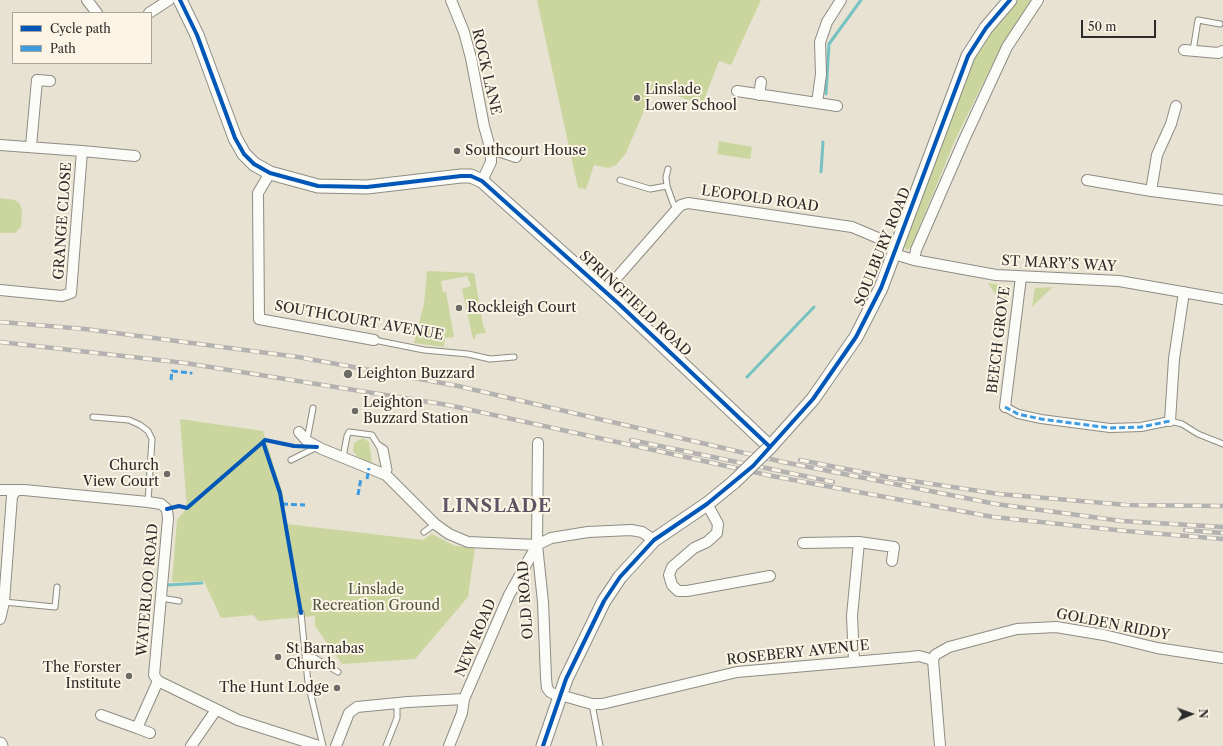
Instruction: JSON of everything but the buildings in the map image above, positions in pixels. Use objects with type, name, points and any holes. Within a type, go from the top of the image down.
[{"type":"street","points":[[87,0],[96,12]]},
{"type":"street","points":[[151,12],[169,0]]},
{"type":"street","points":[[180,0],[197,35],[235,138],[244,154],[254,164],[270,173],[306,183],[343,187],[367,187],[454,176],[471,176],[482,180]]},
{"type":"street","name":"ROCK LANE","points":[[451,0],[464,32],[471,58],[484,126],[491,151],[491,162],[482,180]]},
{"type":"street","name":"SOULBURY ROAD","points":[[560,696],[566,678],[604,601],[620,577],[654,540],[707,504],[734,482],[772,445],[813,399],[856,337],[881,288],[968,56],[986,28],[1010,0]]},
{"type":"street","points":[[914,260],[916,250],[956,156],[1008,47],[1038,0]]},
{"type":"street","points":[[817,103],[821,74],[820,42],[837,1]]},
{"type":"street","points":[[1188,50],[1218,53],[1223,51]]},
{"type":"street","points":[[31,146],[36,80],[50,81]]},
{"type":"street","points":[[759,95],[761,82]]},
{"type":"street","points":[[737,91],[837,106]]},
{"type":"street","points":[[1151,191],[1157,155],[1171,124],[1176,106]]},
{"type":"street","name":"GRANGE CLOSE","points":[[0,145],[31,146],[135,156]]},
{"type":"street","points":[[491,151],[495,150],[516,157]]},
{"type":"street","name":"GRANGE CLOSE","points":[[0,290],[62,296],[71,293],[82,151]]},
{"type":"street","name":"SOUTHCOURT AVENUE","points":[[270,173],[258,193],[259,319],[374,340]]},
{"type":"street","name":"SPRINGFIELD ROAD","points":[[482,180],[772,445]]},
{"type":"street","points":[[1087,180],[1151,191],[1223,200]]},
{"type":"street","name":"LEOPOLD ROAD","points":[[677,209],[681,205],[693,204],[852,227],[896,250]]},
{"type":"street","points":[[605,291],[677,209]]},
{"type":"street","name":"ST MARY'S WAY","points":[[896,250],[914,260],[990,274],[1021,277],[1119,281],[1223,299]]},
{"type":"street","name":"BEECH GROVE","points":[[1005,407],[1021,277]]},
{"type":"street","points":[[1005,407],[1018,414],[1041,419],[1110,428],[1141,427],[1170,421],[1174,360],[1184,292]]},
{"type":"street","points":[[299,432],[307,441],[317,446],[386,475],[435,524],[449,534],[468,542],[538,545],[551,538],[588,532],[631,530],[642,532],[654,540]]},
{"type":"street","name":"OLD ROAD","points":[[538,443],[538,545],[543,602],[547,688],[550,692],[560,696]]},
{"type":"street","name":"WATERLOO ROAD","points":[[0,490],[24,490],[148,502],[161,504],[167,509],[168,519],[154,675],[158,681]]},
{"type":"street","points":[[0,619],[4,602],[12,496],[16,491]]},
{"type":"street","points":[[707,504],[718,524],[717,533],[708,542],[694,548],[672,566],[669,575],[672,585],[678,591],[687,591],[770,576]]},
{"type":"street","points":[[854,661],[852,616],[859,542]]},
{"type":"street","points":[[803,543],[859,542],[894,547],[892,561]]},
{"type":"street","name":"NEW ROAD","points":[[449,746],[462,713],[464,700],[509,596],[538,545]]},
{"type":"street","name":"GOLDEN RIDDY","points":[[933,660],[935,655],[949,647],[977,638],[1017,629],[1045,627],[1079,630],[1157,648],[1223,658]]},
{"type":"street","name":"ROSEBERY AVENUE","points":[[560,696],[592,704],[602,704],[737,672],[919,656],[933,660]]},
{"type":"street","points":[[933,660],[940,746]]},
{"type":"street","points":[[137,728],[158,681],[238,720],[319,746]]},
{"type":"street","points":[[543,746],[560,696]]},
{"type":"street","points":[[336,746],[349,713],[357,707],[397,703],[464,700]]},
{"type":"street","points":[[191,746],[216,710]]},
{"type":"street","points":[[101,715],[150,733]]},
{"type":"lane","points":[[1188,50],[1198,20],[1220,24]]},
{"type":"lane","points":[[668,169],[666,177],[667,186],[673,203],[677,209]]},
{"type":"lane","points":[[620,180],[650,189],[667,186]]},
{"type":"lane","name":"SOUTHCOURT AVENUE","points":[[374,340],[424,350],[468,354],[490,359],[514,357]]},
{"type":"lane","points":[[307,441],[313,408]]},
{"type":"lane","points":[[93,416],[129,420],[140,424],[148,431],[152,442],[148,502]]},
{"type":"lane","points":[[1170,421],[1182,424],[1198,434],[1223,444]]},
{"type":"lane","points":[[343,457],[347,436],[350,432],[372,435],[378,444],[385,449],[389,470],[386,475]]},
{"type":"lane","points":[[291,460],[317,446]]},
{"type":"lane","points":[[424,532],[435,524]]},
{"type":"lane","points":[[4,602],[55,607],[57,587]]},
{"type":"lane","points":[[161,598],[179,601]]},
{"type":"lane","points":[[301,613],[308,683],[323,746]]},
{"type":"lane","points":[[305,657],[313,657],[338,672]]},
{"type":"lane","points":[[386,746],[397,718],[397,703]]},
{"type":"lane","points":[[592,704],[600,746]]},
{"type":"green space","name":"Linslade Lower School","points":[[537,0],[761,0],[731,65],[719,61],[702,105],[654,87],[626,153],[616,165],[608,168],[594,165],[586,189],[578,188]]},
{"type":"green space","points":[[1013,0],[1031,0],[993,63],[955,140],[911,247],[907,250],[903,246],[972,59]]},
{"type":"green space","points":[[719,141],[752,147],[750,159],[717,154]]},
{"type":"green space","points":[[0,198],[15,200],[20,204],[22,212],[21,227],[15,233],[0,233]]},
{"type":"green space","points":[[427,271],[474,273],[483,325],[486,333],[476,334],[475,339],[473,339],[462,289],[471,286],[467,276],[441,281],[443,293],[446,292],[454,337],[445,338],[444,347],[414,343],[424,304]]},
{"type":"green space","points":[[988,283],[1008,286],[1005,309],[1001,302]]},
{"type":"green space","points":[[1053,287],[1042,297],[1032,307],[1035,288]]},
{"type":"green space","name":"Linslade Recreation Ground","points":[[180,419],[263,431],[283,494],[287,524],[423,540],[432,534],[455,546],[475,547],[468,597],[415,659],[342,664],[315,626],[315,616],[259,621],[253,615],[221,618],[204,581],[172,582],[177,520],[187,508]]},
{"type":"green space","points":[[363,438],[369,442],[372,463],[359,458],[353,451],[354,443]]},
{"type":"waterway","points":[[826,94],[829,44],[861,0]]},
{"type":"waterway","points":[[821,172],[823,142]]},
{"type":"waterway","points":[[747,377],[814,307]]},
{"type":"waterway","points":[[168,585],[202,583]]},
{"type":"railway","points":[[0,322],[85,329],[298,357],[458,386],[783,462],[996,504],[1122,521],[1223,527]]},
{"type":"railway","points":[[0,342],[185,363],[448,405],[772,476],[993,517],[1126,531],[1223,539]]},
{"type":"railway","points":[[631,440],[833,482]]},
{"type":"railway","points":[[800,460],[892,478],[999,494],[1127,505],[1223,506]]},
{"type":"railway","points":[[1185,530],[1223,533]]},
{"type":"marked path","points":[[171,380],[172,371],[191,372]]},
{"type":"marked path","points":[[1005,407],[1018,414],[1041,419],[1110,428],[1141,427],[1170,421]]},
{"type":"marked path","points":[[367,479],[369,468]]},
{"type":"marked path","points":[[358,495],[361,478]]},
{"type":"marked path","points":[[282,504],[305,505]]},
{"type":"cycle path","points":[[180,0],[197,35],[235,138],[244,154],[254,164],[270,173],[318,186],[367,187],[461,176],[471,176],[482,181],[619,304],[770,447]]},
{"type":"cycle path","points":[[543,746],[566,679],[604,601],[620,577],[654,540],[707,504],[753,466],[813,399],[856,337],[881,288],[968,56],[986,28],[1010,0]]},
{"type":"cycle path","points":[[301,613],[280,493],[263,442],[265,440],[294,446],[317,447]]},
{"type":"cycle path","points":[[167,509],[179,506],[187,508],[263,442]]},
{"type":"place","name":"Linslade Lower School","points":[[637,98]]},
{"type":"place","name":"Southcourt House","points":[[457,151]]},
{"type":"place","name":"Rockleigh Court","points":[[459,308]]},
{"type":"place","name":"Leighton Buzzard","points":[[348,374]]},
{"type":"place","name":"Leighton Buzzard Station","points":[[355,411]]},
{"type":"place","name":"Church View Court","points":[[167,474]]},
{"type":"place","name":"St Barnabas Church","points":[[278,657]]},
{"type":"place","name":"The Forster Institute","points":[[129,676]]},
{"type":"place","name":"The Hunt Lodge","points":[[337,688]]},
{"type":"district","name":"LINSLADE","points":[[497,507]]}]
